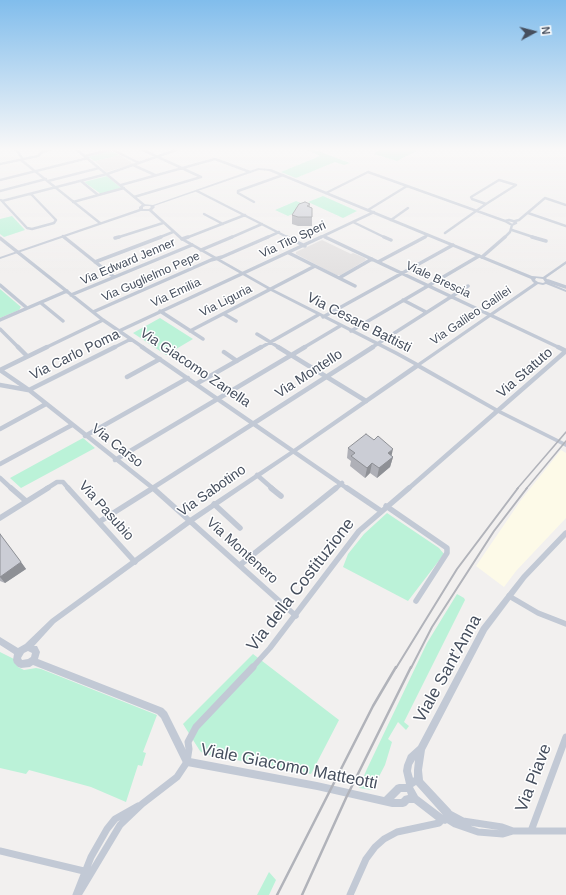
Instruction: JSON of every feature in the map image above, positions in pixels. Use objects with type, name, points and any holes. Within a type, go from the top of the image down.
[{"type":"street","points":[[1,200],[40,192]]},
{"type":"street","points":[[61,192],[100,223]]},
{"type":"street","points":[[94,192],[98,195]]},
{"type":"street","points":[[73,202],[110,192]]},
{"type":"street","points":[[128,192],[144,205],[151,208]]},
{"type":"street","points":[[134,197],[152,192]]},
{"type":"street","points":[[0,258],[100,223],[151,208],[195,192]]},
{"type":"street","points":[[199,192],[305,246]]},
{"type":"street","points":[[239,192],[238,193],[254,202]]},
{"type":"street","points":[[323,192],[533,278],[544,278],[566,262]]},
{"type":"street","points":[[368,210],[398,192]]},
{"type":"street","points":[[423,192],[506,221],[507,224],[512,225]]},
{"type":"street","points":[[480,192],[471,197],[486,204]]},
{"type":"street","points":[[445,233],[475,210],[506,192]]},
{"type":"street","points":[[1,200],[27,228],[32,229],[54,223],[56,220],[31,194]]},
{"type":"street","points":[[506,221],[519,220],[545,198],[566,205]]},
{"type":"street","points":[[141,210],[140,207],[144,205]]},
{"type":"street","name":"Via Cesare Battisti","points":[[151,208],[164,223],[182,239],[270,290],[377,344],[498,411],[566,445]]},
{"type":"street","points":[[391,220],[408,208]]},
{"type":"street","name":"Via Tito Speri","points":[[242,273],[305,246],[374,212]]},
{"type":"street","points":[[528,213],[566,226]]},
{"type":"street","points":[[204,214],[223,224]]},
{"type":"street","points":[[182,239],[245,215]]},
{"type":"street","points":[[512,230],[512,225],[515,224],[515,221]]},
{"type":"street","points":[[353,222],[391,240]]},
{"type":"street","points":[[115,238],[164,223]]},
{"type":"street","points":[[200,250],[262,224]]},
{"type":"street","points":[[512,230],[546,241]]},
{"type":"street","points":[[351,331],[480,256],[512,230]]},
{"type":"street","points":[[95,262],[173,232]]},
{"type":"street","name":"Via Guglielmo Pepe","points":[[93,312],[279,232]]},
{"type":"street","points":[[378,262],[428,235]]},
{"type":"street","points":[[62,236],[114,277]]},
{"type":"street","name":"Viale Brescia","points":[[324,236],[566,351]]},
{"type":"street","name":"Via Giacomo Zanella","points":[[0,238],[103,320],[381,510]]},
{"type":"street","name":"Via Edward Jenner","points":[[71,295],[192,245]]},
{"type":"street","points":[[196,384],[270,342],[453,245]]},
{"type":"street","points":[[289,253],[355,286]]},
{"type":"street","points":[[339,278],[372,259]]},
{"type":"street","name":"Via Liguria","points":[[190,331],[315,266]]},
{"type":"street","name":"Via Emilia","points":[[119,331],[242,273]]},
{"type":"street","points":[[533,278],[533,280],[537,283],[547,282],[566,288]]},
{"type":"street","points":[[544,278],[547,282],[566,292]]},
{"type":"street","name":"Via Galileo Galilei","points":[[417,365],[537,283]]},
{"type":"street","points":[[0,285],[27,308]]},
{"type":"street","name":"Via Montello","points":[[99,522],[468,286]]},
{"type":"street","points":[[0,320],[67,291]]},
{"type":"street","points":[[403,300],[426,312]]},
{"type":"street","points":[[41,302],[63,321]]},
{"type":"street","points":[[160,311],[203,339]]},
{"type":"street","points":[[224,314],[236,321]]},
{"type":"street","points":[[0,370],[103,320]]},
{"type":"street","points":[[115,460],[340,326]]},
{"type":"street","points":[[0,330],[27,356]]},
{"type":"street","points":[[257,334],[366,401]]},
{"type":"street","name":"Via Carlo Poma","points":[[29,390],[131,339]]},
{"type":"street","name":"Via Statuto","points":[[498,411],[566,351]]},
{"type":"street","points":[[224,352],[237,361]]},
{"type":"street","points":[[126,377],[160,359]]},
{"type":"street","name":"Via Sabotino","points":[[28,647],[54,621],[190,521],[294,451],[417,365]]},
{"type":"street","name":"Via Carso","points":[[0,370],[29,390],[115,460],[153,488],[190,521]]},
{"type":"street","points":[[85,436],[188,378]]},
{"type":"street","name":"Via Carso","points":[[0,385],[29,390]]},
{"type":"street","points":[[0,429],[46,404]]},
{"type":"street","name":"Via della Costituzione","points":[[187,762],[189,749],[188,742],[196,727],[266,653],[296,616],[359,531],[381,510],[498,411]]},
{"type":"street","points":[[0,464],[72,425]]},
{"type":"street","points":[[257,475],[282,496]]},
{"type":"street","points":[[0,478],[26,501],[0,518]]},
{"type":"street","name":"Via Pasubio","points":[[26,501],[57,482],[63,482],[135,562]]},
{"type":"street","points":[[240,565],[342,483]]},
{"type":"street","points":[[214,504],[240,528]]},
{"type":"street","points":[[386,506],[447,548],[448,553],[416,601]]},
{"type":"street","name":"Via Montenero","points":[[190,521],[296,616]]},
{"type":"street","name":"Viale Sant'Anna","points":[[419,782],[418,770],[421,749],[484,629],[509,596],[566,532]]},
{"type":"street","points":[[509,596],[538,613],[566,624]]},
{"type":"street","points":[[0,641],[19,653]]},
{"type":"street","points":[[28,647],[32,647],[36,652],[32,661],[25,665],[21,664],[17,660],[19,653],[28,647]]},
{"type":"street","points":[[32,661],[160,711],[187,762],[177,777],[142,804],[120,826],[89,872],[77,895]]},
{"type":"street","name":"Via Piave","points":[[531,831],[566,737]]},
{"type":"street","name":"Viale Sant'Anna","points":[[410,786],[407,771],[408,765],[411,758],[421,749]]},
{"type":"street","name":"Viale Giacomo Matteotti","points":[[187,762],[317,786],[392,803],[403,803],[407,799],[415,798]]},
{"type":"street","name":"Viale Giacomo Matteotti","points":[[386,801],[399,788],[410,786],[415,781],[419,782]]},
{"type":"street","points":[[419,782],[446,817]]},
{"type":"street","points":[[410,786],[415,798],[455,824],[478,832],[503,834],[513,831],[566,831]]},
{"type":"street","points":[[350,895],[366,860],[375,847],[384,839],[397,832],[439,823],[446,817]]},
{"type":"street","points":[[0,850],[89,872]]},
{"type":"shaded area","points":[[322,240],[351,254],[353,253],[365,258],[366,260],[341,275],[336,275],[296,254],[296,252]]},
{"type":"shaded area","points":[[561,450],[566,453],[566,518],[516,571],[504,587],[476,566],[521,500]]},
{"type":"green space","points":[[98,192],[108,192],[101,194]]},
{"type":"green space","points":[[323,196],[357,211],[343,218],[308,202]]},
{"type":"green space","points":[[296,201],[309,206],[288,216],[275,210]]},
{"type":"green space","points":[[12,216],[25,230],[4,237],[0,234],[0,219]]},
{"type":"green space","points":[[0,289],[21,307],[19,310],[0,318]]},
{"type":"green space","points":[[160,318],[193,339],[166,355],[133,333]]},
{"type":"green space","points":[[83,438],[95,448],[21,488],[10,478]]},
{"type":"green space","points":[[387,513],[439,548],[444,554],[408,601],[343,567],[348,554],[364,534]]},
{"type":"green space","points":[[457,594],[465,600],[404,722],[409,726],[406,730],[398,722],[388,739],[392,742],[385,765],[372,790],[359,788],[427,643]]},
{"type":"green space","points":[[0,652],[14,659],[18,667],[24,670],[36,668],[41,669],[157,715],[143,752],[146,753],[142,766],[138,765],[126,802],[91,787],[29,770],[26,774],[0,768]]},
{"type":"green space","points":[[253,654],[339,720],[311,774],[204,754],[200,751],[183,724]]},
{"type":"green space","points":[[269,872],[276,880],[269,895],[257,895]]},
{"type":"building","points":[[305,202],[310,204],[307,206],[312,208],[312,217],[298,217],[292,215],[299,204]]},
{"type":"building","points":[[366,434],[374,440],[378,436],[393,449],[388,453],[393,457],[379,468],[372,463],[367,468],[351,456],[355,453],[348,448]]},
{"type":"building","points":[[0,534],[21,562],[0,577]]},
{"type":"railway","points":[[517,489],[566,432]]},
{"type":"railway","points":[[526,489],[566,441]]},
{"type":"railway","points":[[396,668],[457,569],[518,488]]},
{"type":"railway","points":[[411,668],[432,627],[494,531],[527,488]]},
{"type":"railway","points":[[277,895],[373,706],[396,667]]},
{"type":"railway","points":[[302,895],[346,798],[411,667]]}]
